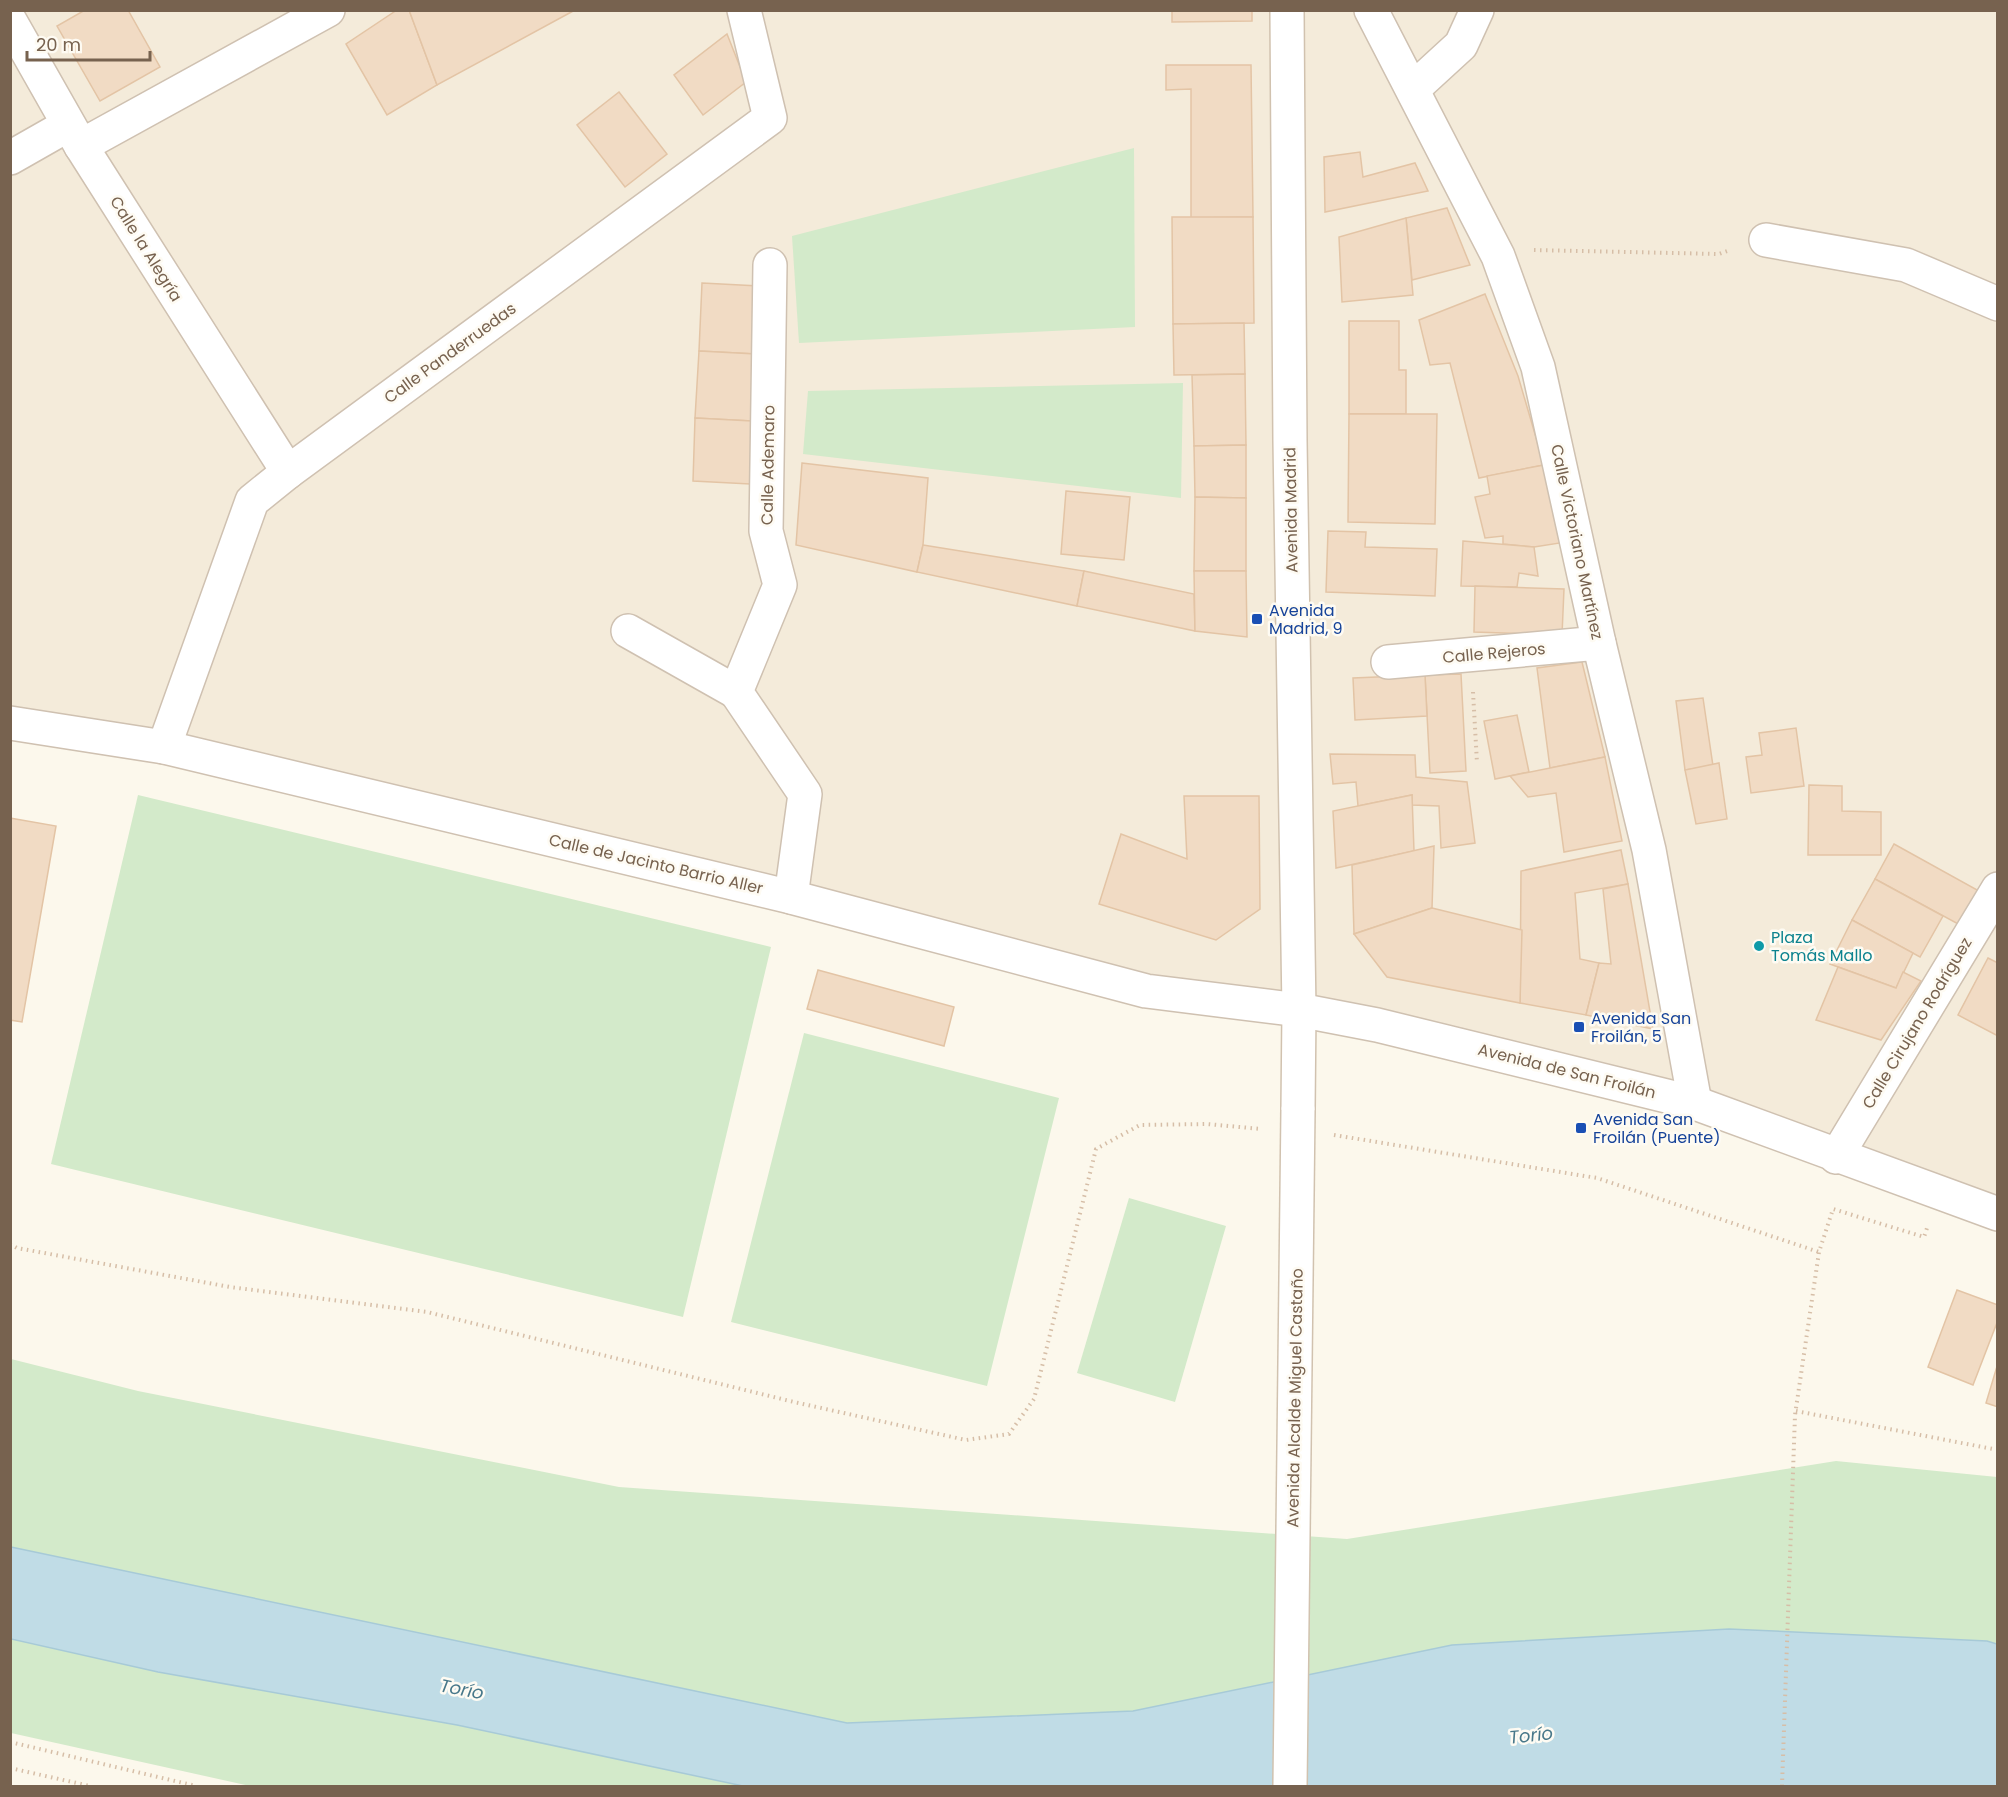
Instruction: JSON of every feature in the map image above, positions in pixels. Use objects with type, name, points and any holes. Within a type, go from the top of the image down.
[{"type":"street","points":[[10,158],[75,135],[328,10]]},
{"type":"street","name":"Calle Panderruedas","points":[[164,747],[252,501],[288,472],[770,118],[744,10]]},
{"type":"street","name":"Avenida Madrid","points":[[1287,10],[1290,441],[1299,1010]]},
{"type":"street","name":"Calle Victoriano Martínez","points":[[1371,10],[1498,256],[1538,367],[1599,643],[1649,850],[1695,1103]]},
{"type":"street","points":[[1413,89],[1461,45],[1477,10]]},
{"type":"street","name":"Calle la Alegría","points":[[10,21],[75,135],[288,472]]},
{"type":"street","points":[[1766,240],[1906,265],[1998,304]]},
{"type":"street","name":"Calle Ademaro","points":[[736,692],[780,585],[766,531],[770,264]]},
{"type":"street","points":[[628,631],[736,692],[805,794],[791,897]]},
{"type":"street","name":"Calle Rejeros","points":[[1388,662],[1599,643]]},
{"type":"street","name":"Calle de Jacinto Barrio Aller","points":[[10,723],[164,747],[791,897],[1146,991],[1299,1010]]},
{"type":"street","name":"Calle Cirujano Rodríguez","points":[[1836,1157],[1998,889]]},
{"type":"street","name":"Avenida de San Froilán","points":[[1299,1010],[1377,1025],[1695,1103],[1836,1157],[1998,1214]]},
{"type":"street","name":"Avenida Alcalde Miguel Castaño","points":[[1290,1786],[1299,1010]]},
{"type":"path","points":[[1498,256],[1541,249],[1719,254],[1766,240]]},
{"type":"path","points":[[1471,654],[1477,763]]},
{"type":"path","points":[[10,1244],[17,1248],[230,1287],[428,1312],[794,1402],[966,1440],[1009,1434],[1034,1399],[1096,1149],[1140,1125],[1207,1124],[1263,1129]]},
{"type":"path","points":[[1330,1134],[1597,1178],[1819,1252]]},
{"type":"path","points":[[1782,1786],[1796,1413],[1819,1252],[1833,1209],[1924,1236],[1928,1221]]},
{"type":"path","points":[[1796,1413],[1998,1450]]},
{"type":"path","points":[[10,1742],[196,1786]]},
{"type":"path","points":[[10,1768],[90,1786]]},
{"type":"shaded area","points":[[10,11],[1997,11],[1997,1210],[1646,1095],[1299,1026],[265,769],[11,730]]},
{"type":"green space","points":[[1134,148],[1135,327],[799,343],[792,236]]},
{"type":"green space","points":[[1183,383],[1181,498],[803,454],[808,391]]},
{"type":"green space","points":[[138,795],[771,947],[683,1317],[51,1164]]},
{"type":"green space","points":[[804,1033],[1059,1098],[987,1386],[731,1322]]},
{"type":"green space","points":[[1129,1198],[1226,1226],[1175,1402],[1077,1373]]},
{"type":"green space","points":[[11,1359],[138,1391],[619,1487],[1347,1539],[1836,1461],[1997,1477],[1997,1786],[250,1786],[11,1733]]},
{"type":"water","name":"Torío","points":[[11,1547],[847,1723],[1133,1711],[1452,1645],[1729,1629],[1987,1641],[1997,1644],[1997,1786],[743,1786],[457,1725],[158,1672],[11,1639]]},
{"type":"building","points":[[85,10],[128,10],[160,67],[100,101],[57,26]]},
{"type":"building","points":[[397,10],[409,10],[437,85],[387,115],[346,44]]},
{"type":"building","points":[[409,10],[575,10],[437,85]]},
{"type":"building","points":[[1172,10],[1252,10],[1252,21],[1172,22]]},
{"type":"building","points":[[727,34],[746,82],[703,115],[674,75]]},
{"type":"building","points":[[1166,65],[1251,65],[1253,217],[1191,218],[1191,89],[1166,90]]},
{"type":"building","points":[[619,92],[667,154],[625,187],[577,125]]},
{"type":"building","points":[[1360,152],[1363,177],[1415,163],[1428,191],[1325,212],[1324,157]]},
{"type":"building","points":[[1447,208],[1470,265],[1412,280],[1406,218]]},
{"type":"building","points":[[1172,217],[1253,217],[1254,323],[1173,324]]},
{"type":"building","points":[[1406,218],[1413,295],[1342,302],[1339,237]]},
{"type":"building","points":[[702,283],[759,286],[756,354],[699,351]]},
{"type":"building","points":[[1485,294],[1518,376],[1544,465],[1479,478],[1450,363],[1430,365],[1419,320]]},
{"type":"building","points":[[1349,321],[1399,321],[1399,370],[1406,370],[1406,414],[1349,414]]},
{"type":"building","points":[[1244,323],[1245,374],[1174,375],[1173,324]]},
{"type":"building","points":[[699,351],[756,354],[752,421],[695,418]]},
{"type":"building","points":[[1245,374],[1246,445],[1194,446],[1192,375]]},
{"type":"building","points":[[1349,414],[1437,414],[1435,524],[1348,522]]},
{"type":"building","points":[[695,418],[752,421],[750,484],[693,481]]},
{"type":"building","points":[[1246,445],[1246,498],[1195,497],[1194,446]]},
{"type":"building","points":[[802,463],[928,478],[923,545],[917,572],[796,545]]},
{"type":"building","points":[[1544,465],[1560,543],[1534,547],[1503,544],[1503,536],[1485,538],[1475,497],[1490,494],[1487,476]]},
{"type":"building","points":[[1066,491],[1130,497],[1124,560],[1061,554]]},
{"type":"building","points":[[1195,497],[1246,498],[1246,571],[1194,571]]},
{"type":"building","points":[[1328,531],[1366,532],[1365,547],[1437,549],[1435,596],[1326,592]]},
{"type":"building","points":[[1463,541],[1534,547],[1538,576],[1519,573],[1517,587],[1461,586]]},
{"type":"building","points":[[923,545],[1084,571],[1077,606],[917,572]]},
{"type":"building","points":[[1084,571],[1194,594],[1195,631],[1077,606]]},
{"type":"building","points":[[1194,571],[1246,571],[1247,637],[1195,631]]},
{"type":"building","points":[[1475,586],[1564,589],[1562,635],[1474,632]]},
{"type":"building","points":[[1582,662],[1605,757],[1550,768],[1537,668]]},
{"type":"building","points":[[1461,674],[1466,771],[1430,773],[1425,675]]},
{"type":"building","points":[[1425,675],[1427,716],[1355,720],[1353,678]]},
{"type":"building","points":[[1703,698],[1713,766],[1685,770],[1676,701]]},
{"type":"building","points":[[1517,715],[1529,772],[1495,779],[1484,721]]},
{"type":"building","points":[[1796,728],[1804,786],[1751,793],[1746,757],[1762,755],[1759,733]]},
{"type":"building","points":[[1330,754],[1415,755],[1416,777],[1467,782],[1475,843],[1441,848],[1439,806],[1412,805],[1412,795],[1358,806],[1356,782],[1333,784]]},
{"type":"building","points":[[1605,757],[1622,841],[1564,852],[1556,793],[1528,797],[1510,776]]},
{"type":"building","points":[[1719,763],[1727,819],[1696,824],[1685,770]]},
{"type":"building","points":[[1809,785],[1842,786],[1842,811],[1881,812],[1881,855],[1808,855]]},
{"type":"building","points":[[1412,795],[1414,851],[1336,868],[1333,811]]},
{"type":"building","points":[[1184,796],[1259,796],[1260,909],[1216,940],[1099,904],[1121,834],[1187,859]]},
{"type":"building","points":[[10,818],[56,826],[22,1022],[10,1020]]},
{"type":"building","points":[[1894,844],[1979,891],[1960,925],[1875,879]]},
{"type":"building","points":[[1434,846],[1432,908],[1354,934],[1352,865]]},
{"type":"building","points":[[1621,850],[1628,884],[1575,893],[1580,959],[1599,963],[1586,1015],[1520,1003],[1521,871]]},
{"type":"building","points":[[1875,879],[1943,916],[1920,957],[1852,920]]},
{"type":"building","points":[[1628,884],[1653,1029],[1586,1015],[1599,963],[1611,964],[1603,889]]},
{"type":"building","points":[[1432,908],[1522,930],[1520,1003],[1387,977],[1354,934]]},
{"type":"building","points":[[1852,920],[1913,953],[1896,988],[1830,964]]},
{"type":"building","points":[[1988,958],[1998,963],[1998,1036],[1958,1015]]},
{"type":"building","points":[[1838,967],[1896,988],[1903,972],[1921,981],[1881,1040],[1816,1020]]},
{"type":"building","points":[[818,970],[954,1007],[944,1046],[807,1009]]},
{"type":"building","points":[[1957,1290],[1998,1305],[1998,1320],[1973,1385],[1928,1367]]},
{"type":"building","points":[[1998,1363],[1998,1407],[1986,1403]]},
{"type":"place","name":"Avenida Madrid, 9","points":[[1257,619]]},
{"type":"place","name":"Plaza Tomás Mallo","points":[[1759,946]]},
{"type":"place","name":"Avenida San Froilán, 5","points":[[1579,1027]]},
{"type":"place","name":"Avenida San Froilán (Puente)","points":[[1581,1128]]}]
